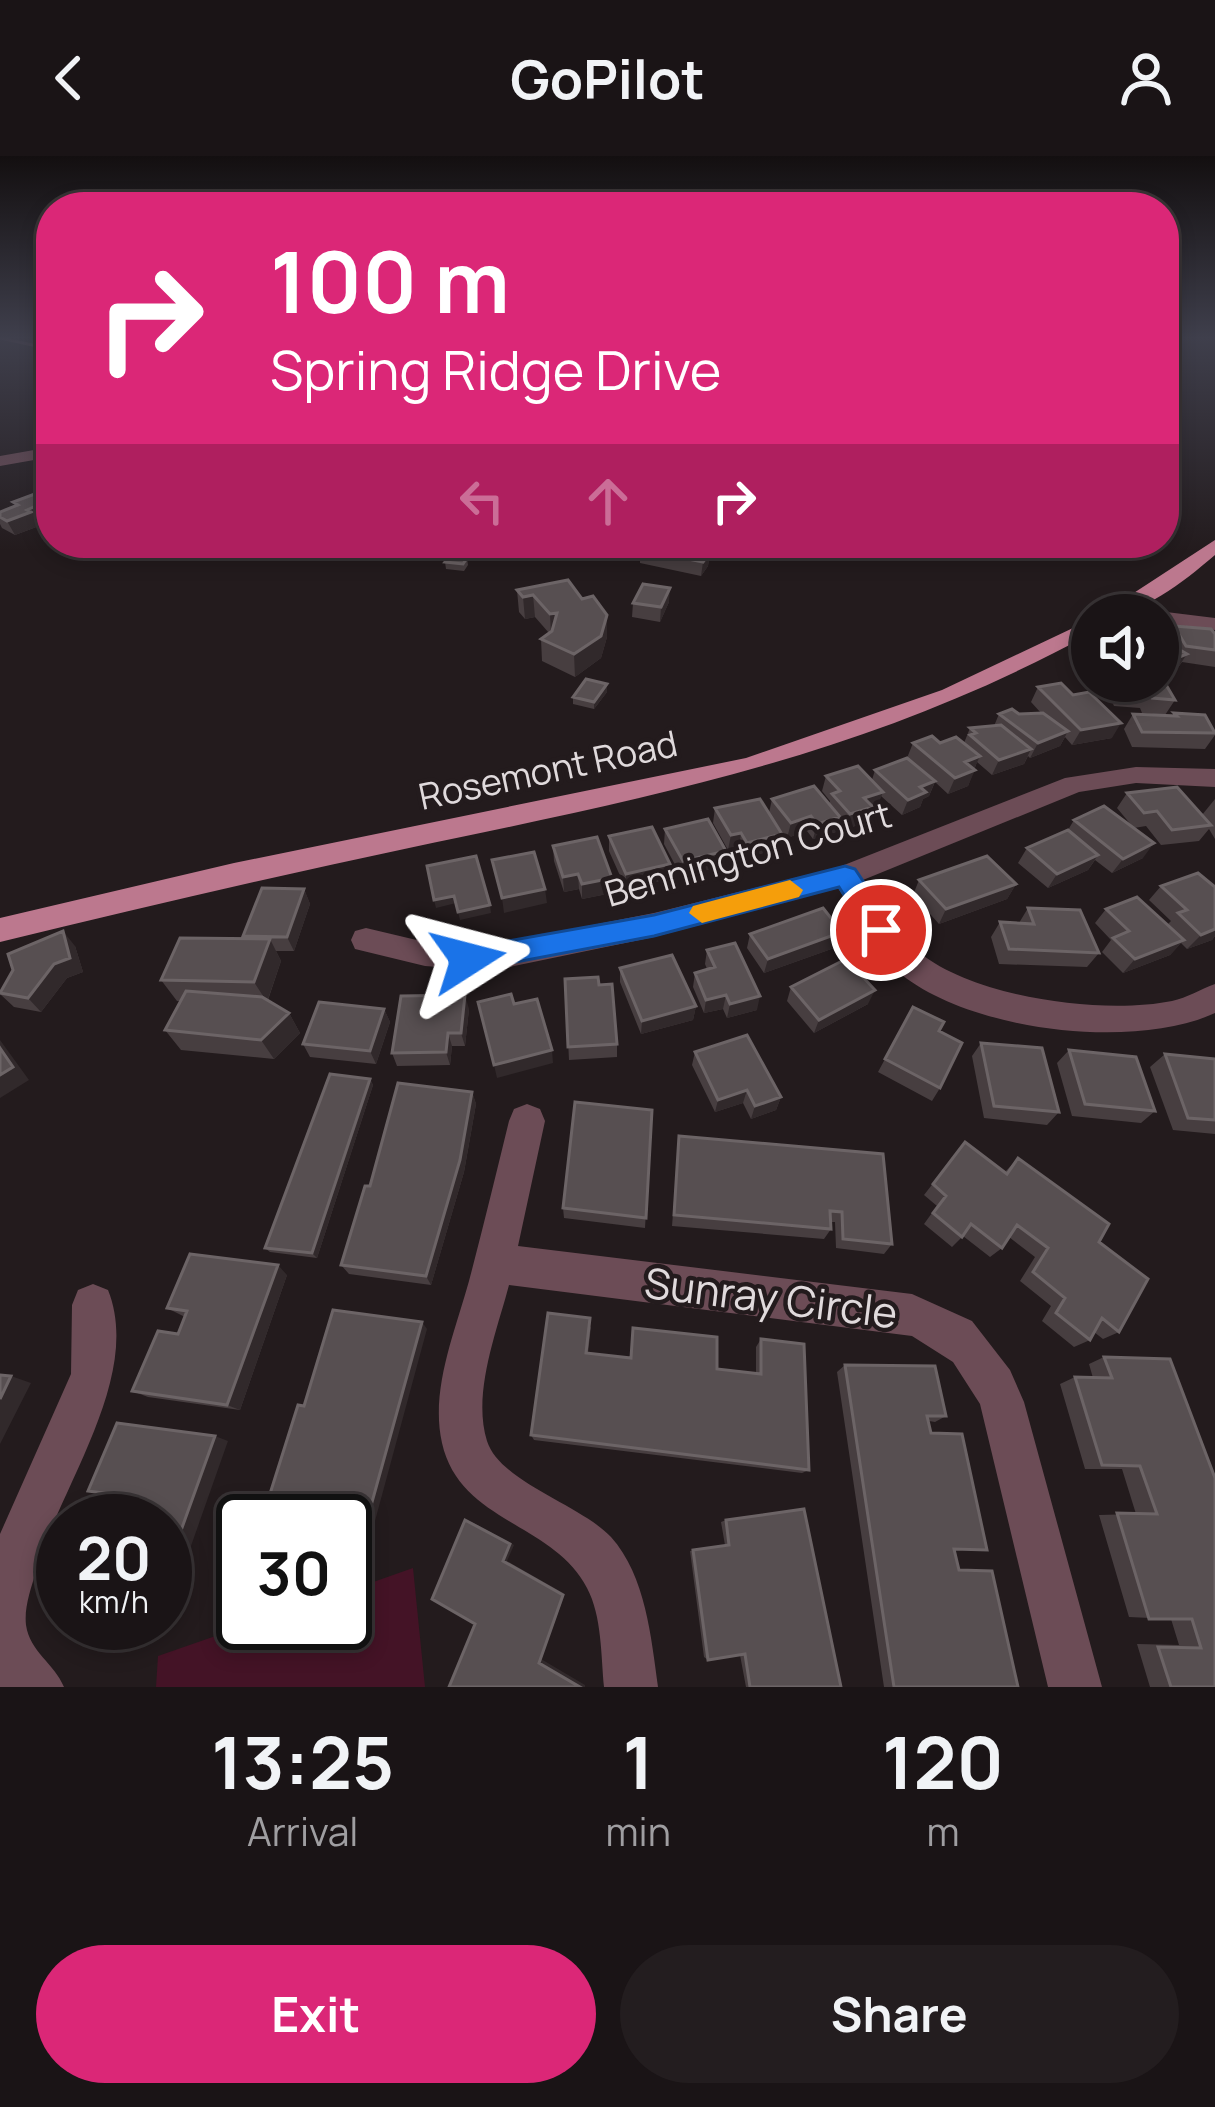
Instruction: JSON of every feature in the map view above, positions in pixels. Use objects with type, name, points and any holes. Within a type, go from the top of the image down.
[{"type":"main road","points":[[1146,594],[1215,546]]},
{"type":"main road","name":"Rosemont Road","points":[[0,930],[152,892],[781,757],[947,700],[1071,636]]},
{"type":"street","points":[[0,461],[36,455]]},
{"type":"street","points":[[1179,619],[1215,624]]},
{"type":"street","name":"Bennington Court","points":[[366,940],[425,954],[490,958],[654,925],[845,876],[1074,784],[1136,776],[1215,778]]},
{"type":"street","points":[[845,876],[889,942],[912,965],[982,1001],[1147,1019],[1176,1015],[1215,998]]},
{"type":"street","points":[[527,1121],[461,1414],[464,1443],[476,1472],[501,1496],[554,1522],[598,1558],[624,1631],[631,1687]]},
{"type":"street","name":"Sunray Circle","points":[[494,1263],[912,1315],[963,1339],[986,1365],[1002,1402],[1075,1687]]},
{"type":"street","points":[[37,1687],[14,1667],[1,1639],[0,1612],[16,1552],[93,1376],[93,1305]]},
{"type":"shaded area","points":[[413,1568],[425,1687],[156,1687],[158,1656],[192,1650],[192,1644],[216,1636],[216,1650],[372,1650],[372,1582]]},
{"type":"building","points":[[36,494],[36,506],[27,510],[31,512],[7,521],[0,512],[18,505],[13,502]]},
{"type":"building","points":[[448,558],[467,558],[463,564],[445,562]]},
{"type":"building","points":[[568,580],[582,599],[593,596],[607,615],[601,636],[574,654],[541,639],[552,631],[557,613],[550,614],[533,595],[523,597],[517,590]]},
{"type":"building","points":[[643,584],[670,588],[661,607],[633,603]]},
{"type":"building","points":[[1179,626],[1211,629],[1215,634],[1215,650],[1186,646]]},
{"type":"building","points":[[586,679],[607,684],[594,702],[573,697]]},
{"type":"building","points":[[1061,683],[1071,693],[1071,702],[1099,702],[1121,723],[1081,730],[1038,687]]},
{"type":"building","points":[[1012,709],[1019,714],[1043,713],[1068,731],[1038,743],[999,714]]},
{"type":"building","points":[[1174,713],[1205,715],[1215,733],[1142,732],[1133,714],[1177,716]]},
{"type":"building","points":[[1001,725],[1031,749],[999,760],[970,735],[976,733],[970,728]]},
{"type":"building","points":[[932,736],[940,743],[956,737],[980,756],[965,762],[975,770],[955,778],[913,743]]},
{"type":"building","points":[[907,758],[935,781],[920,787],[926,792],[908,800],[875,770]]},
{"type":"building","points":[[858,766],[883,792],[864,798],[873,807],[850,814],[832,794],[840,791],[826,776]]},
{"type":"building","points":[[814,786],[840,817],[817,824],[811,816],[791,823],[772,799]]},
{"type":"building","points":[[1177,787],[1211,825],[1172,830],[1157,811],[1144,813],[1127,793]]},
{"type":"building","points":[[760,799],[782,834],[747,843],[741,833],[731,835],[715,808]]},
{"type":"building","points":[[1104,806],[1154,843],[1123,859],[1074,820]]},
{"type":"building","points":[[708,819],[726,851],[683,861],[665,829]]},
{"type":"building","points":[[652,827],[670,864],[626,874],[609,836]]},
{"type":"building","points":[[1068,830],[1098,855],[1057,874],[1027,848]]},
{"type":"building","points":[[597,837],[612,878],[582,884],[578,874],[563,877],[553,846]]},
{"type":"building","points":[[534,852],[545,889],[502,898],[492,860]]},
{"type":"building","points":[[476,856],[490,905],[458,912],[454,896],[434,900],[427,866]]},
{"type":"building","points":[[987,856],[1016,884],[946,909],[919,880]]},
{"type":"building","points":[[1198,873],[1215,887],[1215,929],[1201,935],[1178,913],[1187,910],[1161,886]]},
{"type":"building","points":[[262,888],[304,889],[287,937],[243,936]]},
{"type":"building","points":[[1137,897],[1184,940],[1135,959],[1113,938],[1129,931],[1106,909]]},
{"type":"building","points":[[823,908],[842,932],[768,959],[750,934]]},
{"type":"building","points":[[1028,908],[1080,910],[1099,953],[1009,949],[1000,922],[1034,924]]},
{"type":"building","points":[[63,931],[70,958],[54,964],[28,998],[0,993],[13,970],[8,954]]},
{"type":"building","points":[[180,938],[270,939],[254,982],[161,980]]},
{"type":"building","points":[[735,943],[760,996],[730,1004],[726,995],[706,1000],[695,973],[715,967],[707,950]]},
{"type":"building","points":[[672,955],[696,1006],[642,1021],[620,968]]},
{"type":"building","points":[[846,959],[875,990],[819,1020],[791,987]]},
{"type":"building","points":[[598,977],[599,985],[612,984],[617,1044],[568,1047],[565,979]]},
{"type":"building","points":[[186,991],[262,997],[289,1013],[261,1040],[165,1030]]},
{"type":"building","points":[[511,994],[514,1004],[537,999],[552,1050],[494,1065],[478,1002]]},
{"type":"building","points":[[465,995],[461,1033],[448,1033],[446,1052],[392,1053],[401,996]]},
{"type":"building","points":[[319,1002],[384,1009],[370,1051],[303,1044]]},
{"type":"building","points":[[913,1007],[944,1022],[939,1031],[962,1043],[940,1088],[885,1059]]},
{"type":"building","points":[[747,1035],[781,1097],[755,1106],[747,1090],[718,1100],[695,1052]]},
{"type":"building","points":[[981,1043],[1042,1048],[1059,1112],[994,1106]]},
{"type":"building","points":[[0,1048],[13,1067],[0,1075]]},
{"type":"building","points":[[1069,1050],[1136,1057],[1155,1111],[1085,1104]]},
{"type":"building","points":[[1165,1054],[1215,1059],[1215,1120],[1188,1118]]},
{"type":"building","points":[[330,1074],[370,1079],[312,1253],[265,1248]]},
{"type":"building","points":[[398,1083],[472,1092],[460,1160],[426,1276],[341,1265],[365,1186],[370,1186]]},
{"type":"building","points":[[575,1102],[652,1110],[646,1218],[563,1208]]},
{"type":"building","points":[[679,1136],[883,1154],[892,1244],[843,1239],[842,1212],[830,1211],[831,1229],[674,1215]]},
{"type":"building","points":[[965,1142],[1007,1174],[1018,1158],[1109,1224],[1099,1242],[1148,1279],[1119,1332],[1102,1318],[1090,1340],[1056,1313],[1065,1298],[1033,1272],[1048,1248],[1017,1225],[1002,1248],[971,1224],[962,1237],[933,1213],[946,1196],[933,1184]]},
{"type":"building","points":[[190,1254],[278,1265],[227,1405],[132,1391],[158,1331],[178,1334],[187,1311],[167,1308]]},
{"type":"building","points":[[333,1310],[422,1322],[372,1502],[372,1494],[270,1494],[298,1405],[304,1406]]},
{"type":"building","points":[[548,1313],[590,1318],[586,1353],[631,1358],[633,1328],[717,1337],[717,1369],[761,1374],[761,1339],[804,1344],[809,1470],[531,1435]]},
{"type":"building","points":[[1104,1357],[1170,1359],[1215,1478],[1215,1687],[1171,1687],[1158,1647],[1201,1648],[1192,1619],[1149,1619],[1117,1513],[1157,1514],[1140,1466],[1102,1465],[1075,1377],[1112,1378]]},
{"type":"building","points":[[845,1365],[935,1366],[946,1416],[927,1416],[931,1433],[962,1434],[987,1550],[954,1549],[959,1570],[992,1571],[1018,1687],[894,1687]]},
{"type":"building","points":[[0,1375],[11,1376],[0,1399]]},
{"type":"building","points":[[117,1423],[215,1436],[192,1500],[192,1494],[88,1491]]},
{"type":"building","points":[[804,1509],[841,1687],[750,1687],[745,1654],[708,1660],[693,1550],[729,1545],[726,1520]]},
{"type":"building","points":[[465,1520],[510,1544],[503,1561],[563,1595],[539,1663],[580,1687],[449,1687],[475,1624],[432,1599]]},
{"type":"slow traffic","points":[[702,913],[790,890]]},
{"type":"route","points":[[468,959],[654,925],[845,876],[881,930]]}]
